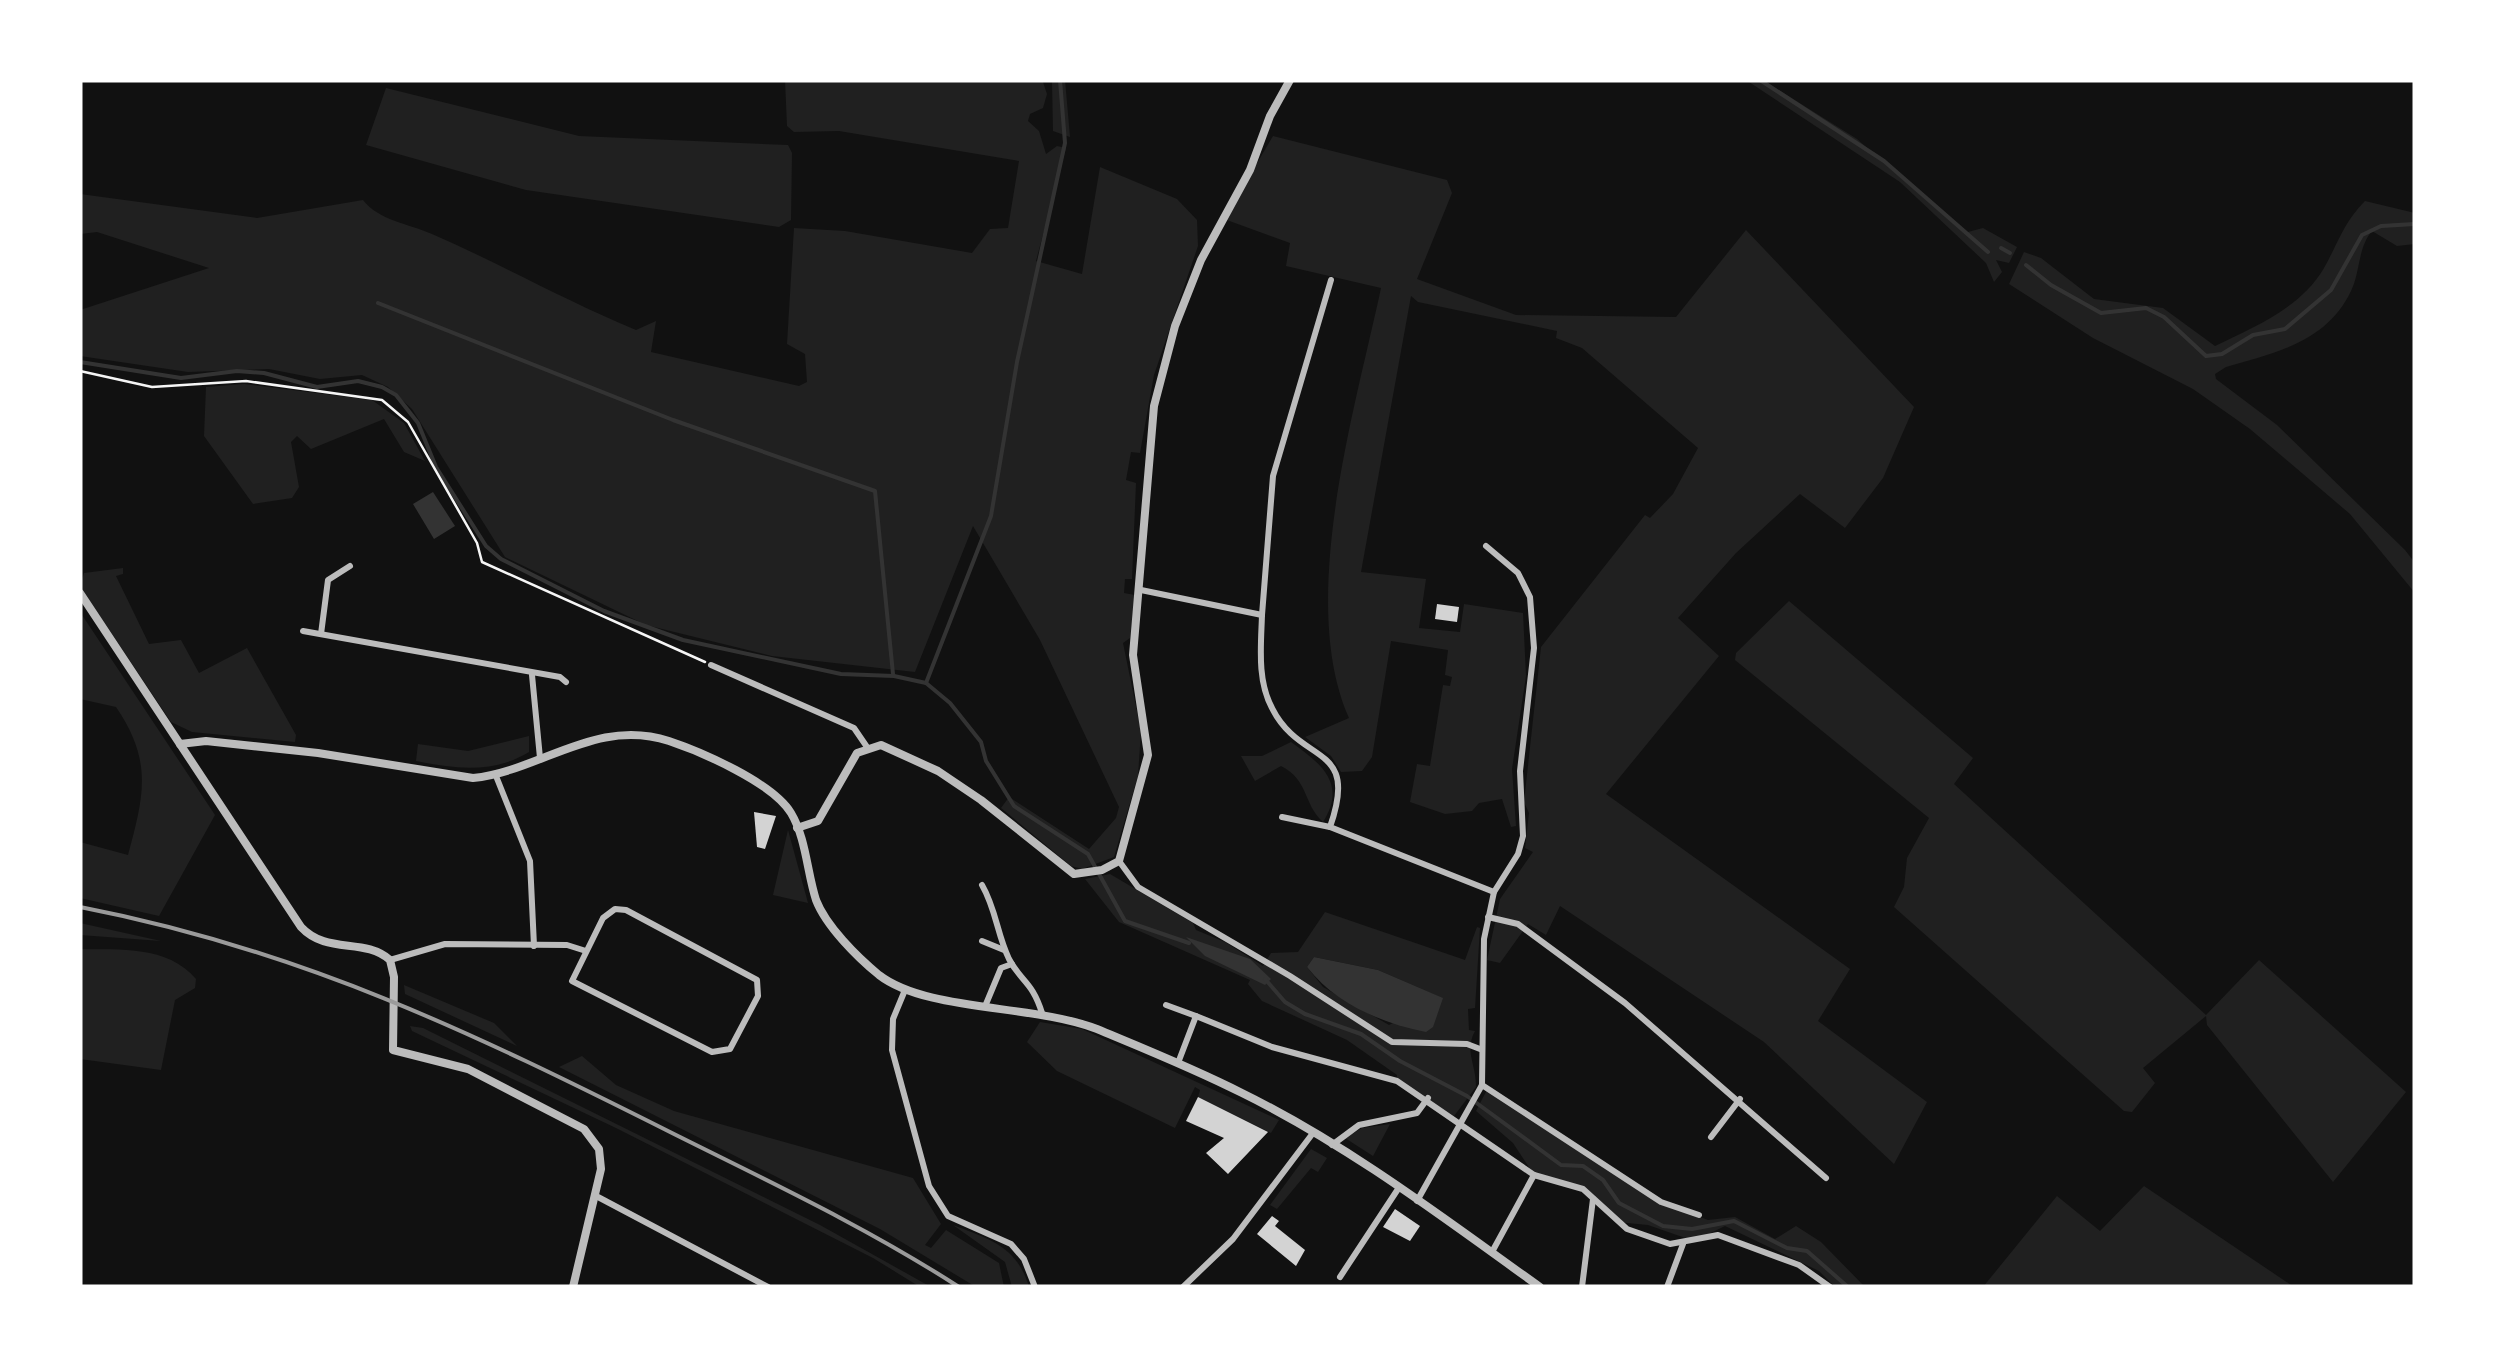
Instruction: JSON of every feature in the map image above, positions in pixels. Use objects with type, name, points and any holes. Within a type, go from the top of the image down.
[{"type":"street","points":[[1119,861],[1148,755],[1133,655],[1141,590],[1141,521],[1154,406],[1175,326],[1201,260],[1250,170],[1270,116],[1290,80]]},
{"type":"street","points":[[1330,828],[1340,800],[1340,778],[1326,758],[1280,721],[1270,706],[1261,668],[1272,476],[1331,280]]},
{"type":"street","points":[[1417,1202],[1481,1089],[1481,964],[1488,918],[1494,892],[1518,854],[1523,836],[1520,771],[1534,648],[1526,586],[1486,546]]},
{"type":"street","points":[[321,634],[328,580],[350,566]]},
{"type":"street","points":[[1141,590],[1262,615]]},
{"type":"street","points":[[80,594],[308,935],[330,946],[376,951],[390,960],[394,976],[392,1050],[468,1069],[584,1129],[599,1150],[598,1196],[573,1287]]},
{"type":"street","points":[[303,631],[560,677],[566,682]]},
{"type":"street","points":[[712,665],[854,728],[867,747]]},
{"type":"street","points":[[532,674],[540,758]]},
{"type":"street","points":[[180,744],[206,741],[318,753],[454,777],[496,776],[596,737],[658,738],[775,794],[797,828],[820,908],[870,967],[906,990],[1071,1020],[1242,1093],[1314,1133],[1540,1287]]},
{"type":"street","points":[[797,828],[818,821],[854,756],[867,747],[888,747],[938,771],[981,800],[1066,870],[1092,872],[1119,861]]},
{"type":"street","points":[[496,776],[530,861],[534,946]]},
{"type":"street","points":[[1282,817],[1330,828],[1494,892]]},
{"type":"street","points":[[1119,861],[1138,888],[1290,976],[1392,1042],[1467,1044],[1480,1049]]},
{"type":"street","points":[[982,885],[998,917],[1012,964],[1034,986],[1042,1012]]},
{"type":"street","points":[[626,910],[752,975],[758,996],[730,1049],[712,1052],[572,980],[586,951],[606,914],[626,910]]},
{"type":"street","points":[[1488,918],[1518,924],[1540,939],[1740,1099],[1826,1178]]},
{"type":"street","points":[[982,941],[1006,950]]},
{"type":"street","points":[[390,960],[445,944],[567,945],[586,951]]},
{"type":"street","points":[[986,1004],[1001,968],[1012,964]]},
{"type":"street","points":[[906,990],[893,1019],[892,1050],[929,1186],[944,1212],[1011,1244],[1024,1259],[1035,1287]]},
{"type":"street","points":[[1166,1005],[1272,1046],[1397,1081],[1428,1098],[1534,1176],[1583,1189],[1627,1229],[1652,1240],[1683,1244],[1718,1235],[1798,1265],[1830,1287]]},
{"type":"street","points":[[1178,1064],[1196,1016]]},
{"type":"street","points":[[1481,1089],[1661,1202],[1698,1215]]},
{"type":"street","points":[[1332,1145],[1360,1125],[1417,1113],[1428,1098]]},
{"type":"street","points":[[1711,1137],[1740,1099]]},
{"type":"street","points":[[1183,1287],[1233,1239],[1314,1133]]},
{"type":"street","points":[[1492,1252],[1534,1176]]},
{"type":"street","points":[[1340,1277],[1398,1189]]},
{"type":"street","points":[[598,1196],[768,1287]]},
{"type":"street","points":[[1582,1287],[1593,1198]]},
{"type":"street","points":[[1666,1287],[1683,1244]]},
{"type":"path","points":[[80,370],[152,387],[246,380],[382,400],[408,422],[477,542],[482,562],[712,665]]},
{"type":"shaded area","points":[[785,80],[1043,82],[1047,94],[1043,108],[1030,114],[1028,121],[1039,131],[1046,154],[1057,146],[1066,148],[1036,261],[1082,274],[1100,167],[1177,199],[1197,220],[1198,246],[1154,375],[1140,453],[1131,452],[1126,480],[1136,483],[1132,579],[1125,579],[1124,593],[1135,595],[1130,638],[1123,643],[1141,731],[1138,776],[1114,857],[1082,869],[1071,866],[1001,808],[1009,797],[1089,849],[1116,818],[1119,807],[1040,640],[973,526],[915,672],[772,656],[646,625],[505,557],[412,409],[388,387],[362,375],[320,379],[269,369],[188,372],[80,356],[80,310],[209,268],[97,232],[80,234],[80,194],[257,218],[363,200],[385,217],[432,234],[636,330],[656,321],[651,352],[799,386],[807,382],[805,354],[787,344],[794,228],[845,231],[972,253],[990,229],[1008,228],[1019,161],[839,131],[794,132],[787,126]]},
{"type":"shaded area","points":[[1052,80],[1065,80],[1070,137],[1053,131]]},
{"type":"shaded area","points":[[1746,80],[1763,80],[1857,139],[1964,233],[1983,228],[2017,247],[2009,263],[1996,260],[2002,272],[1994,282],[1986,263],[1900,182]]},
{"type":"shaded area","points":[[386,88],[579,136],[788,145],[792,153],[791,220],[779,227],[526,190],[366,145]]},
{"type":"shaded area","points":[[1273,136],[1447,180],[1452,193],[1417,279],[1516,315],[1676,317],[1746,230],[1914,407],[1883,478],[1845,528],[1800,494],[1736,553],[1678,618],[1719,656],[1606,794],[1850,969],[1818,1021],[1927,1102],[1894,1164],[1764,1042],[1560,906],[1546,935],[1528,924],[1500,963],[1487,960],[1500,899],[1533,852],[1525,848],[1529,813],[1524,802],[1541,647],[1645,515],[1650,518],[1673,494],[1698,448],[1582,348],[1556,338],[1557,331],[1418,302],[1411,296],[1361,572],[1426,579],[1419,628],[1460,632],[1464,604],[1523,613],[1526,676],[1512,769],[1516,826],[1511,827],[1502,799],[1479,803],[1472,811],[1445,814],[1410,802],[1417,764],[1430,766],[1443,685],[1450,686],[1452,677],[1445,675],[1448,650],[1391,641],[1372,757],[1362,771],[1341,772],[1331,756],[1305,737],[1349,718],[1334,671],[1328,619],[1329,563],[1346,447],[1381,288],[1286,266],[1290,243],[1224,219]]},
{"type":"shaded area","points":[[2365,201],[2415,213],[2415,244],[2397,246],[2372,231],[2351,291],[2328,322],[2298,343],[2215,374],[2216,379],[2277,425],[2405,550],[2415,563],[2415,593],[2350,514],[2250,429],[2193,389],[2093,338],[2009,284],[2024,252],[2041,258],[2094,299],[2163,308],[2215,346],[2276,315],[2303,294],[2324,268],[2346,225]]},
{"type":"shaded area","points":[[244,384],[372,400],[404,423],[425,461],[404,452],[384,419],[311,449],[297,436],[291,442],[299,487],[292,498],[253,504],[204,436],[206,387]]},
{"type":"shaded area","points":[[433,492],[455,526],[434,539],[413,504]]},
{"type":"shaded area","points":[[123,568],[123,574],[116,576],[149,644],[181,640],[199,673],[247,648],[296,735],[295,742],[192,732],[171,722],[80,586],[84,573]]},
{"type":"shaded area","points":[[1789,601],[1973,758],[1954,784],[2206,1015],[2259,960],[2406,1092],[2333,1182],[2207,1025],[2206,1016],[2143,1068],[2155,1083],[2132,1112],[2124,1111],[1894,907],[1904,887],[1907,858],[1929,818],[1735,660],[1736,653]]},
{"type":"shaded area","points":[[80,612],[215,815],[159,916],[80,898],[80,842],[128,855],[142,779],[136,745],[116,707],[80,699]]},
{"type":"shaded area","points":[[529,736],[529,752],[502,764],[459,767],[416,761],[418,744],[468,751]]},
{"type":"shaded area","points":[[1291,742],[1321,767],[1332,786],[1330,809],[1323,822],[1290,772],[1281,766],[1255,781],[1241,756],[1262,756]]},
{"type":"shaded area","points":[[788,830],[808,903],[773,895]]},
{"type":"shaded area","points":[[1110,874],[1193,923],[1196,930],[1225,942],[1263,966],[1271,953],[1298,952],[1325,912],[1465,960],[1477,927],[1480,928],[1475,1008],[1468,1009],[1469,1030],[1475,1031],[1470,1051],[1476,1087],[1454,1116],[1397,1081],[1397,1075],[1347,1040],[1262,1001],[1248,984],[1250,980],[1119,922],[1085,879]],"holes":[[[1314,957],[1378,970],[1442,998],[1389,1025],[1323,987],[1307,967]]]},
{"type":"shaded area","points":[[80,923],[161,941],[80,935]]},
{"type":"shaded area","points":[[1186,937],[1250,959],[1271,979],[1265,985],[1205,956]]},
{"type":"shaded area","points":[[80,949],[157,955],[184,968],[196,979],[195,988],[175,1000],[161,1070],[80,1059]]},
{"type":"shaded area","points":[[1314,957],[1378,970],[1443,998],[1433,1027],[1426,1032],[1360,1010],[1331,992],[1307,967]]},
{"type":"shaded area","points":[[404,985],[494,1023],[517,1046],[405,994]]},
{"type":"shaded area","points":[[1040,1022],[1082,1029],[1279,1120],[1271,1133],[1198,1097],[1200,1090],[1195,1087],[1175,1128],[1057,1071],[1027,1042]]},
{"type":"shaded area","points":[[410,1026],[423,1028],[820,1225],[931,1287],[920,1287],[873,1258],[616,1128],[412,1031]]},
{"type":"shaded area","points":[[582,1056],[616,1085],[674,1111],[913,1178],[941,1224],[925,1245],[931,1248],[946,1230],[999,1263],[1004,1287],[976,1287],[880,1229],[559,1067]]},
{"type":"shaded area","points":[[1489,1086],[1661,1202],[1708,1220],[1735,1217],[1775,1239],[1796,1226],[1821,1242],[1865,1287],[1835,1287],[1819,1271],[1725,1226],[1694,1241],[1648,1225],[1617,1222],[1583,1189],[1534,1175],[1513,1143],[1476,1111]]},
{"type":"shaded area","points":[[1390,1124],[1373,1156],[1345,1138],[1362,1128]]},
{"type":"shaded area","points":[[1311,1149],[1327,1158],[1318,1172],[1311,1168],[1277,1209],[1270,1205]]},
{"type":"shaded area","points":[[2144,1186],[2294,1287],[1983,1287],[2057,1196],[2100,1231]]},
{"type":"shaded area","points":[[953,1225],[990,1240],[1009,1253],[1029,1287],[1012,1287],[1005,1262]]},
{"type":"building","points":[[1437,604],[1459,607],[1457,622],[1435,619]]},
{"type":"building","points":[[754,812],[776,816],[765,849],[757,847]]},
{"type":"building","points":[[1198,1097],[1268,1132],[1228,1174],[1206,1153],[1224,1138],[1186,1121]]},
{"type":"building","points":[[1395,1209],[1420,1226],[1410,1241],[1383,1227]]},
{"type":"building","points":[[1272,1216],[1279,1221],[1275,1226],[1305,1250],[1296,1266],[1257,1234]]},
{"type":"waterway","points":[[926,683],[991,516],[1017,362],[1065,143],[1060,80]]},
{"type":"waterway","points":[[1760,80],[1884,161],[1988,252]]},
{"type":"waterway","points":[[2026,265],[2051,285],[2101,313],[2146,308],[2164,317],[2206,356],[2222,354],[2253,335],[2285,329],[2331,290],[2362,235],[2381,226],[2415,224]]},
{"type":"waterway","points":[[2001,248],[2010,253]]},
{"type":"waterway","points":[[378,303],[673,420],[875,491],[893,674]]},
{"type":"waterway","points":[[80,362],[181,378],[237,371],[264,373],[317,387],[358,381],[382,387],[396,395],[418,423],[436,467],[486,546],[501,559],[604,611],[683,640],[841,674],[894,676],[926,683],[950,703],[981,742],[986,761],[1014,806],[1088,854],[1125,921],[1189,943]]},
{"type":"waterway","points":[[1265,979],[1285,1002],[1305,1014],[1361,1034],[1400,1061],[1467,1096],[1561,1165],[1583,1166],[1603,1180],[1619,1203],[1663,1226],[1692,1229],[1734,1221],[1787,1248],[1807,1251],[1848,1287]]},
{"type":"railway","points":[[80,907],[238,946],[456,1029],[818,1206],[959,1287]]}]
